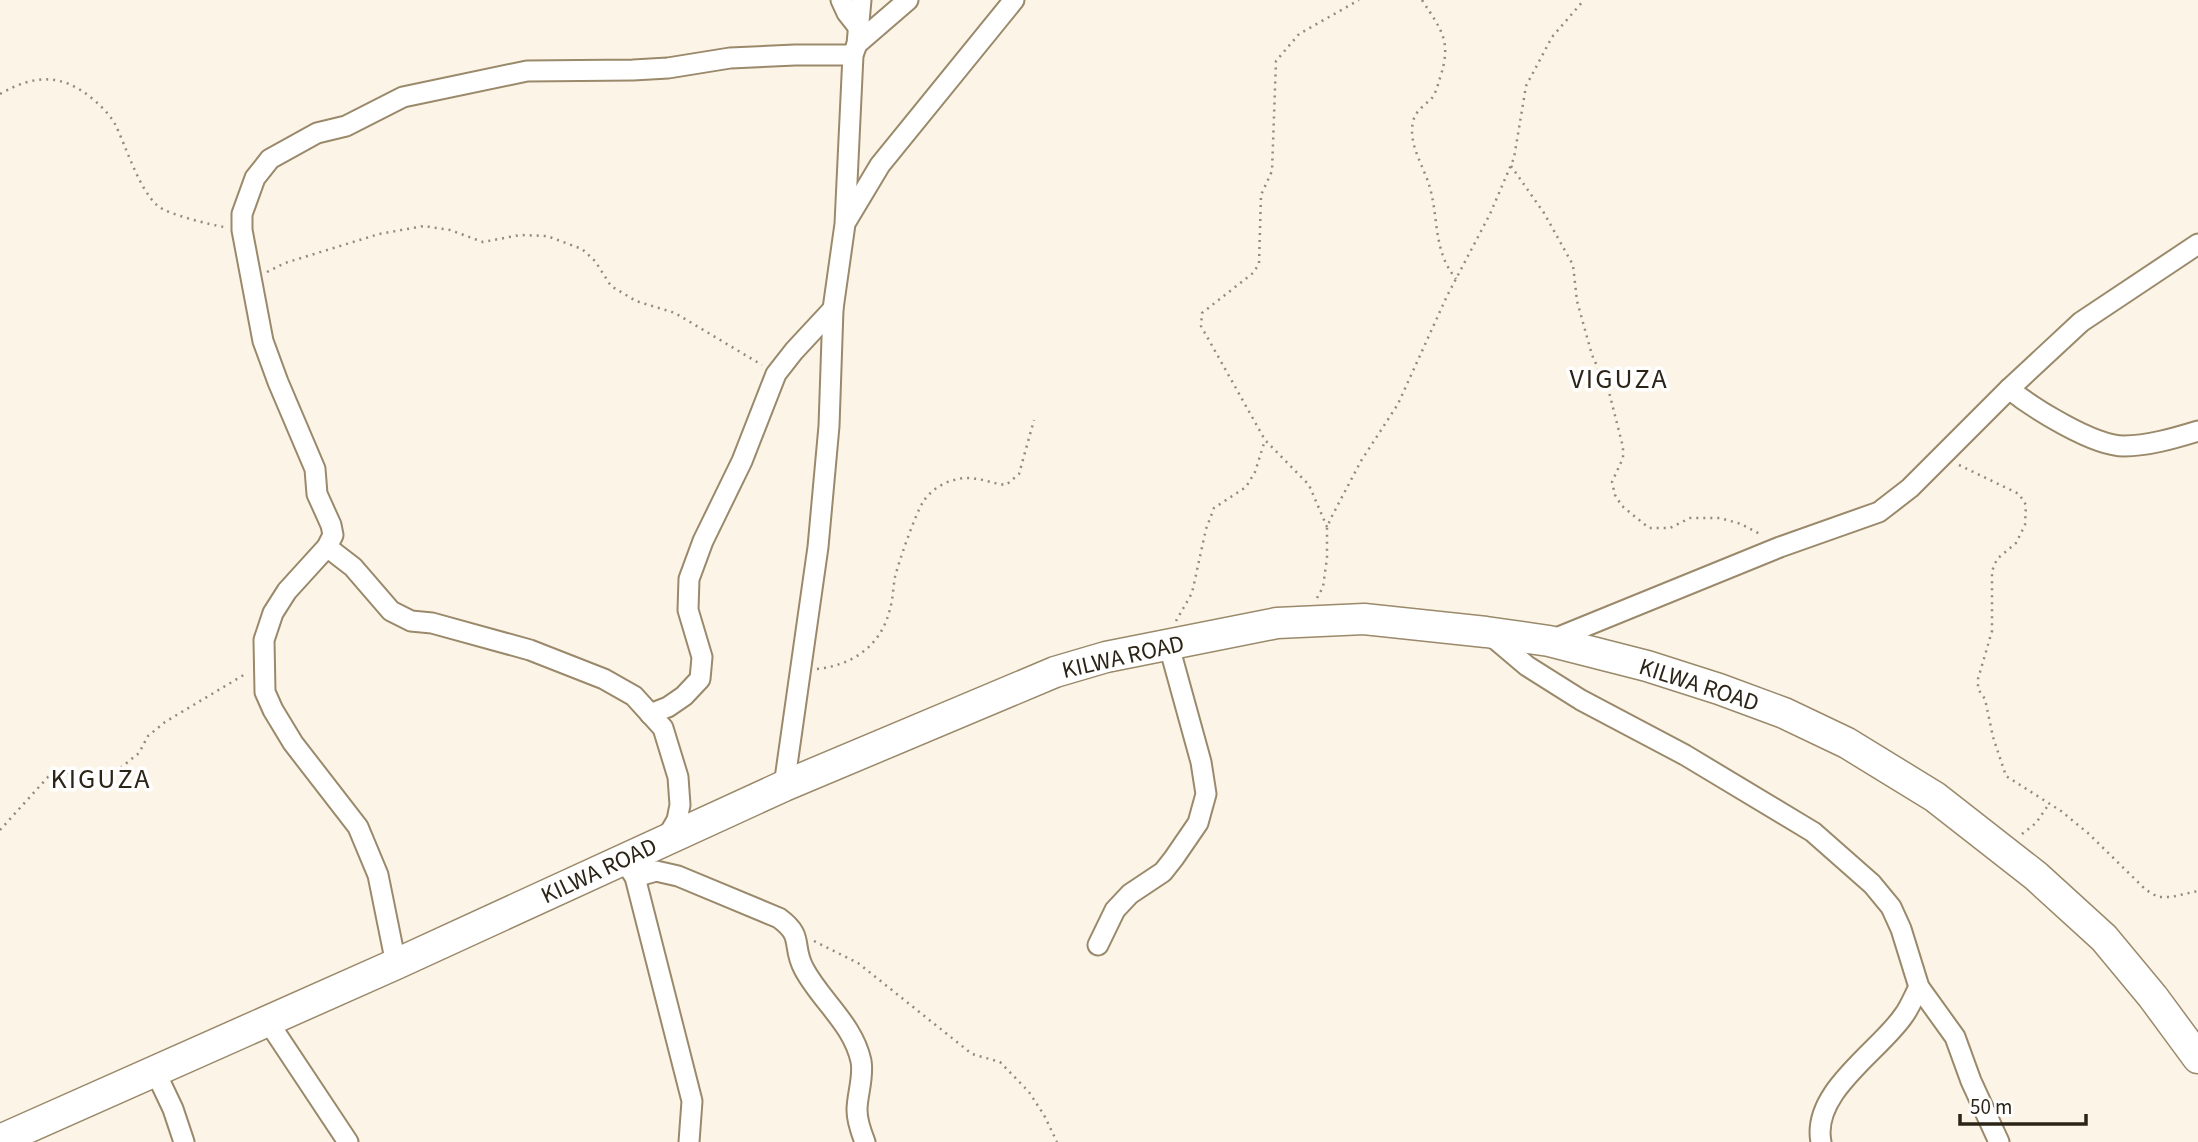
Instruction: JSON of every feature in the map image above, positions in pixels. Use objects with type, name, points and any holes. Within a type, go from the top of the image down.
[{"type":"highway","name":"KILWA ROAD","points":[[0,1140],[396,964],[629,868],[666,839],[784,786],[1055,672],[1106,657],[1277,623],[1364,619],[1549,641],[1647,666],[1784,713],[1847,743],[1935,797],[2036,876],[2104,938],[2153,996],[2198,1058]]},
{"type":"street","points":[[841,0],[856,42]]},
{"type":"street","points":[[784,786],[818,547],[829,426],[833,309],[845,224],[860,0]]},
{"type":"street","points":[[396,964],[377,874],[358,827],[293,743],[265,692],[264,640],[272,613],[287,591],[327,547],[333,536],[317,494],[315,469],[263,341],[242,230],[243,215],[256,178],[270,159],[317,133],[346,126],[403,97],[527,71],[668,68],[730,58],[795,55],[856,42],[908,0]]},
{"type":"street","points":[[845,224],[880,165],[1014,0]]},
{"type":"street","points":[[1549,641],[1780,547],[1879,512],[1910,488],[2081,322],[2198,244]]},
{"type":"street","points":[[650,714],[668,707],[684,696],[700,679],[702,657],[688,610],[689,579],[703,541],[742,461],[776,374],[833,309]]},
{"type":"street","points":[[2009,389],[2031,407],[2064,426],[2112,445],[2141,444],[2198,431]]},
{"type":"street","points":[[327,547],[353,567],[391,611],[411,621],[432,623],[530,650],[604,679],[634,696],[663,728],[678,777],[680,805],[677,820],[666,839]]},
{"type":"street","points":[[1486,632],[1527,666],[1581,700],[1685,755],[1822,840],[1872,884],[1891,907],[1901,929],[1919,987],[1955,1037],[1971,1082],[1999,1142]]},
{"type":"street","points":[[1098,944],[1115,910],[1130,894],[1163,872],[1174,858],[1198,823],[1206,794],[1201,762],[1169,646]]},
{"type":"street","points":[[689,1142],[692,1101],[629,868],[678,876],[779,918],[795,932],[804,970],[833,1007],[848,1032],[861,1063],[857,1111],[865,1142]]},
{"type":"street","points":[[1821,1142],[1819,1132],[1827,1106],[1854,1066],[1904,1016],[1919,987]]},
{"type":"street","points":[[267,1020],[348,1142]]},
{"type":"street","points":[[155,1070],[173,1109],[184,1142]]},
{"type":"path","points":[[1303,622],[1323,587],[1327,527],[1309,485],[1265,440],[1200,326],[1202,313],[1253,273],[1259,264],[1261,195],[1272,171],[1276,61],[1299,34],[1359,0]]},
{"type":"path","points":[[1422,0],[1445,39],[1446,57],[1434,96],[1422,105],[1413,119],[1411,140],[1430,188],[1437,241],[1446,266],[1457,280]]},
{"type":"path","points":[[1327,527],[1361,461],[1398,404],[1511,166],[1526,86],[1552,37],[1584,0]]},
{"type":"path","points":[[0,94],[22,82],[33,80],[57,80],[71,84],[104,109],[114,122],[130,159],[157,205],[207,224],[242,230]]},
{"type":"path","points":[[1511,166],[1544,214],[1573,265],[1577,301],[1592,355],[1609,392],[1619,428],[1623,458],[1612,482],[1615,495],[1622,506],[1649,528],[1670,527],[1690,518],[1720,518],[1741,524],[1780,547]]},
{"type":"path","points":[[251,279],[285,263],[379,234],[424,226],[450,230],[483,242],[520,236],[547,236],[582,249],[595,261],[611,286],[636,301],[675,313],[776,374]]},
{"type":"path","points":[[800,671],[847,663],[862,654],[877,638],[890,611],[895,576],[924,501],[937,488],[954,480],[980,478],[1006,485],[1019,474],[1034,420]]},
{"type":"path","points":[[1169,646],[1177,616],[1192,593],[1206,529],[1214,508],[1246,487],[1255,472],[1265,440]]},
{"type":"path","points":[[1941,456],[2007,487],[2019,494],[2026,505],[2025,525],[2016,543],[1997,559],[1992,571],[1992,631],[1978,679],[1978,689],[1985,699],[1993,737],[2006,776],[2089,834],[2146,890],[2158,897],[2198,891]]},
{"type":"path","points":[[0,830],[48,778],[60,772],[114,773],[139,753],[148,736],[165,722],[264,660]]},
{"type":"path","points":[[2023,835],[2036,823],[2049,804]]},
{"type":"path","points":[[795,932],[858,963],[972,1054],[1000,1062],[1029,1092],[1057,1142]]},
{"type":"district","name":"VIGUZA","points":[[1619,379]]},
{"type":"district","name":"KIGUZA","points":[[101,779]]}]
